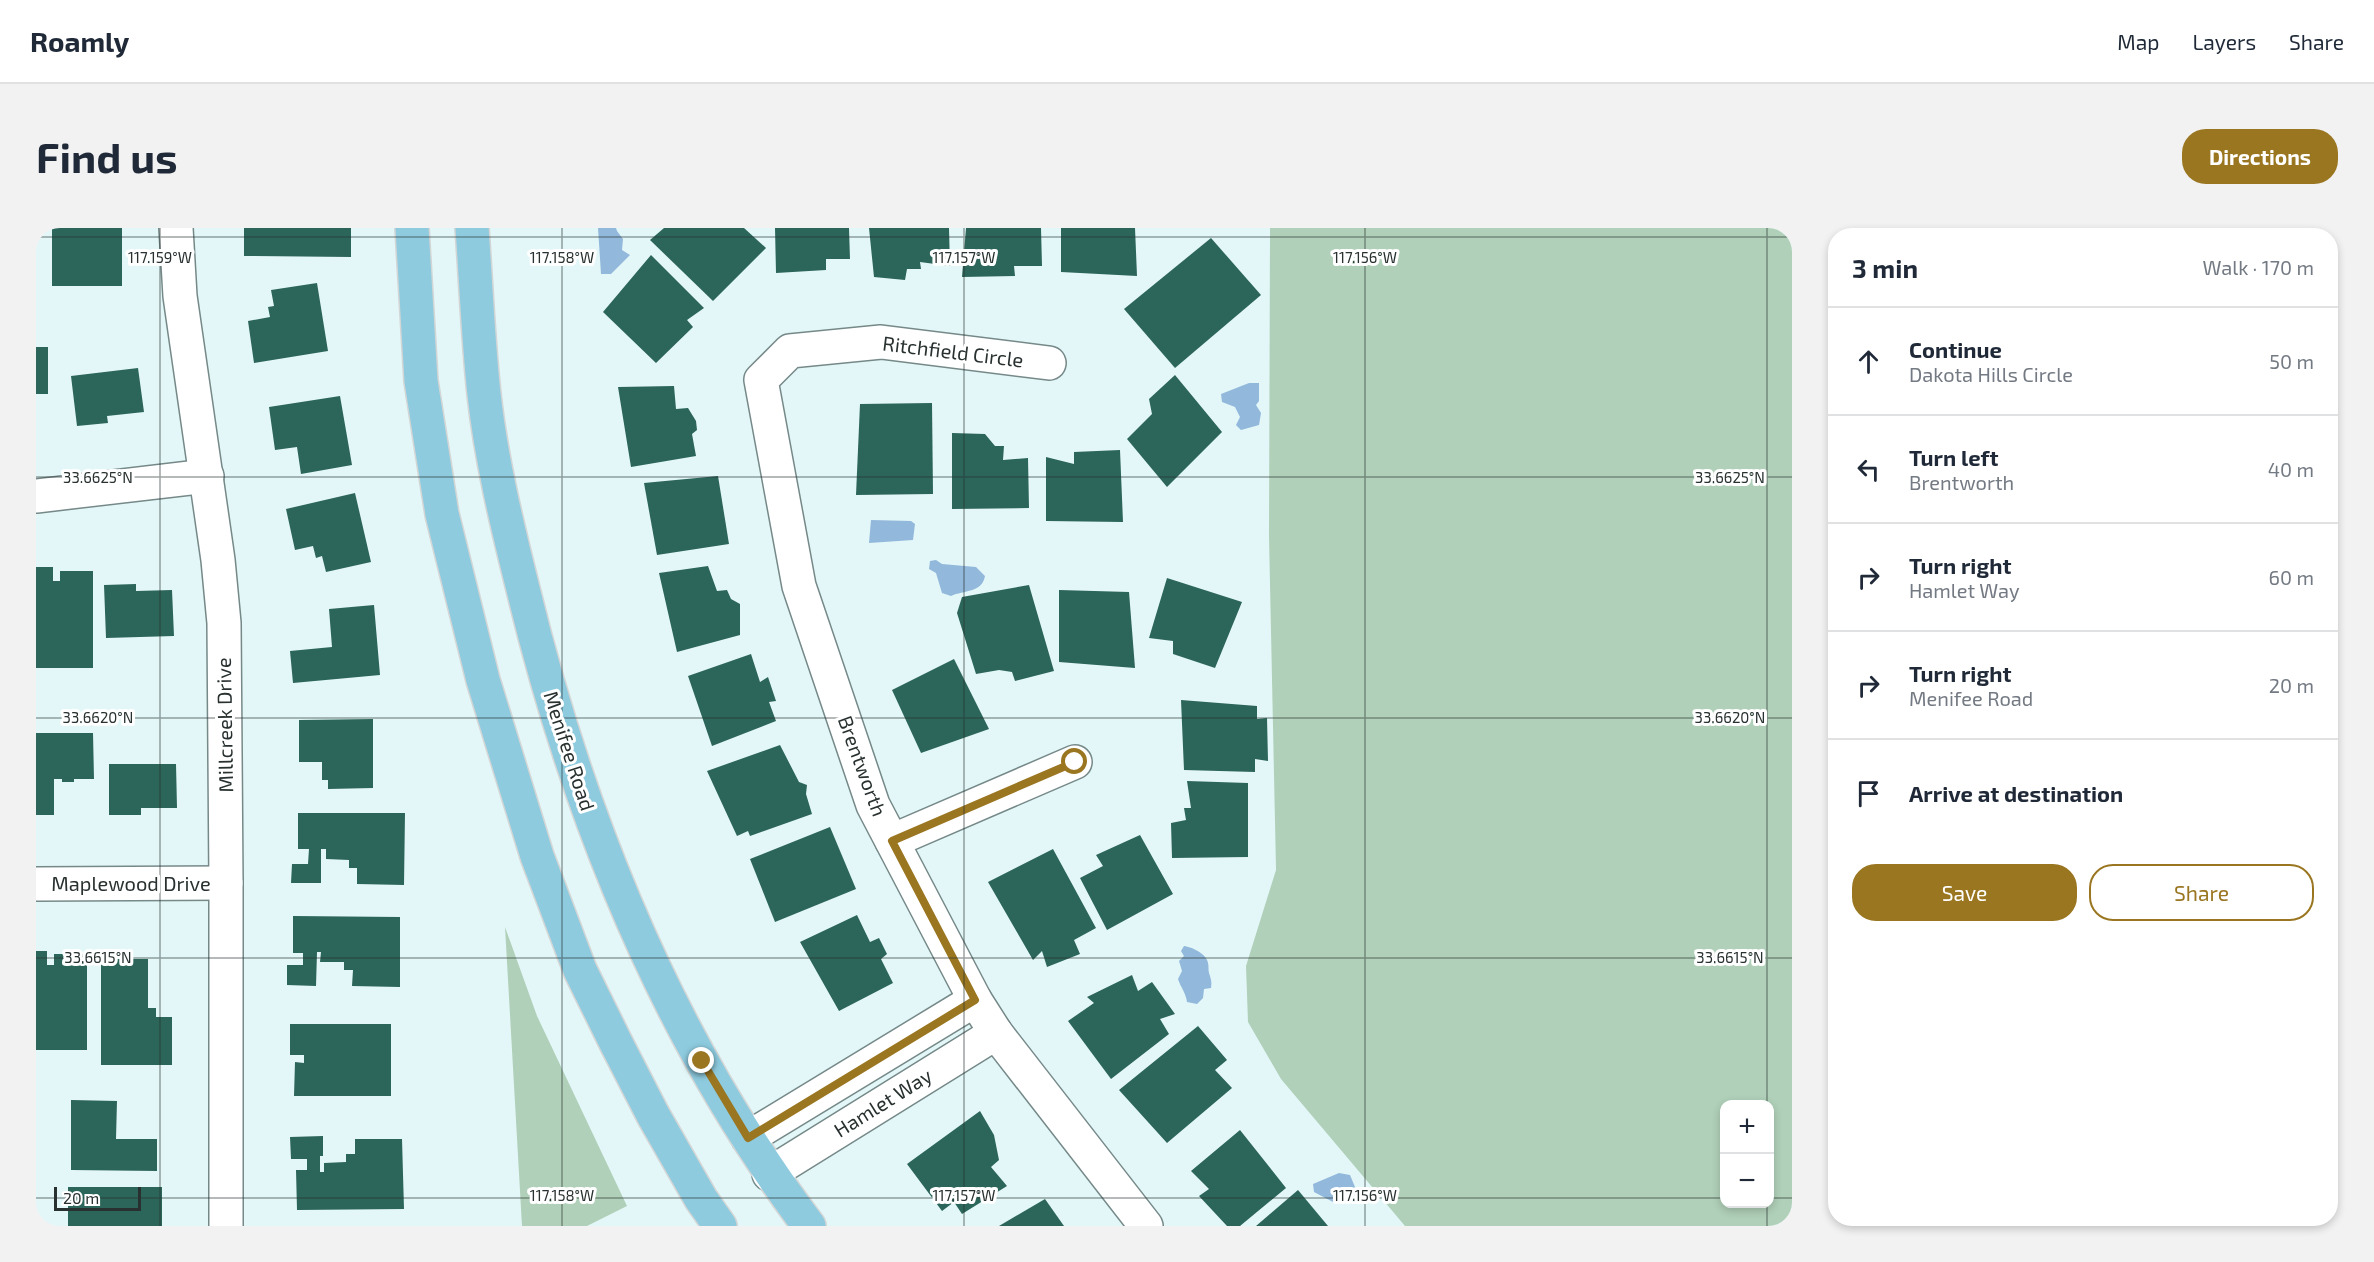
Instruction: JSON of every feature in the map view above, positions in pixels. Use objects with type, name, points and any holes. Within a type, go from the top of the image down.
[{"type":"main road","points":[[412,228],[421,381],[442,514],[483,680],[534,845],[580,970],[653,1115],[720,1226]]},
{"type":"main road","name":"Menifee Road","points":[[472,228],[484,395],[500,489],[541,666],[586,807],[633,926],[702,1061],[769,1174],[809,1226]]},
{"type":"street","name":"Millcreek Drive","points":[[176,228],[180,296],[193,399],[207,476],[224,623],[226,1226]]},
{"type":"street","name":"Ritchfield Circle","points":[[761,380],[790,351],[881,342],[1049,363]]},
{"type":"street","name":"Brentworth","points":[[761,380],[799,586],[873,805],[975,1000],[996,1033],[1146,1226]]},
{"type":"street","points":[[36,496],[207,476]]},
{"type":"street","points":[[892,841],[1075,762]]},
{"type":"street","name":"Maplewood Drive","points":[[36,884],[226,883]]},
{"type":"street","name":"Hamlet Way","points":[[748,1138],[975,1000]]},
{"type":"street","name":"Hamlet Way","points":[[769,1174],[996,1033]]},
{"type":"green space","points":[[1270,228],[1792,228],[1792,1226],[1405,1226],[1281,1079],[1248,1022],[1246,966],[1276,870],[1269,536]]},
{"type":"green space","points":[[505,927],[537,1016],[627,1206],[587,1226],[522,1226]]},
{"type":"water","points":[[598,228],[616,228],[623,239],[622,250],[630,255],[611,274],[601,274]]},
{"type":"water","points":[[1249,383],[1259,383],[1259,401],[1256,405],[1261,413],[1259,425],[1241,430],[1236,425],[1240,417],[1235,407],[1222,402],[1221,394]]},
{"type":"water","points":[[871,520],[911,521],[915,524],[913,540],[869,543]]},
{"type":"water","points":[[936,560],[942,564],[976,567],[985,576],[976,588],[951,596],[942,593],[936,573],[929,569],[930,561]]},
{"type":"water","points":[[1184,946],[1202,954],[1208,964],[1211,988],[1204,989],[1203,998],[1197,1004],[1187,1002],[1178,979],[1182,971],[1179,961],[1184,956],[1181,951]]},
{"type":"water","points":[[1339,1173],[1350,1175],[1355,1187],[1335,1203],[1314,1192],[1313,1184]]},
{"type":"building","points":[[52,228],[122,228],[122,286],[52,286]]},
{"type":"building","points":[[244,228],[351,228],[351,257],[244,256]]},
{"type":"building","points":[[664,228],[744,228],[766,248],[713,301],[650,240]]},
{"type":"building","points":[[775,228],[849,228],[850,259],[826,259],[826,270],[776,273]]},
{"type":"building","points":[[869,228],[949,228],[950,266],[920,262],[921,269],[907,269],[905,280],[874,277]]},
{"type":"building","points":[[966,228],[1041,228],[1042,266],[1014,266],[1015,276],[962,277]]},
{"type":"building","points":[[1061,228],[1135,228],[1137,276],[1061,272]]},
{"type":"building","points":[[1211,238],[1261,295],[1175,368],[1124,309]]},
{"type":"building","points":[[651,255],[704,308],[687,320],[693,327],[656,363],[603,312]]},
{"type":"building","points":[[317,283],[328,351],[254,363],[248,321],[270,317],[268,307],[274,306],[271,290]]},
{"type":"building","points":[[36,347],[48,347],[48,394],[36,394]]},
{"type":"building","points":[[138,368],[144,412],[107,416],[108,423],[77,426],[71,376]]},
{"type":"building","points":[[1175,375],[1222,432],[1167,487],[1127,439],[1152,414],[1149,399]]},
{"type":"building","points":[[674,386],[676,409],[688,408],[696,421],[697,430],[692,434],[696,456],[631,467],[618,387]]},
{"type":"building","points":[[340,396],[352,465],[301,474],[297,447],[275,450],[269,407]]},
{"type":"building","points":[[932,403],[933,494],[856,495],[860,404]]},
{"type":"building","points":[[952,433],[985,434],[995,446],[1004,446],[1003,460],[1028,458],[1029,508],[952,509]]},
{"type":"building","points":[[1120,450],[1123,522],[1046,521],[1046,457],[1074,464],[1074,452]]},
{"type":"building","points":[[718,476],[729,544],[657,555],[644,483]]},
{"type":"building","points":[[355,493],[371,562],[326,572],[322,556],[316,558],[313,546],[295,550],[286,509]]},
{"type":"building","points":[[708,566],[717,591],[727,590],[731,599],[740,604],[740,635],[677,652],[659,573]]},
{"type":"building","points":[[36,567],[53,567],[53,581],[60,581],[60,571],[93,571],[93,668],[36,668]]},
{"type":"building","points":[[1167,578],[1242,602],[1215,668],[1173,654],[1173,641],[1149,638]]},
{"type":"building","points":[[136,584],[136,591],[172,590],[174,636],[106,638],[104,585]]},
{"type":"building","points":[[1029,585],[1054,671],[1015,681],[1012,672],[999,670],[976,674],[957,613],[962,597]]},
{"type":"building","points":[[1059,590],[1129,592],[1135,668],[1059,662]]},
{"type":"building","points":[[374,605],[380,675],[293,683],[290,651],[332,647],[329,609]]},
{"type":"building","points":[[751,654],[760,682],[768,677],[776,701],[769,702],[776,721],[712,746],[688,676]]},
{"type":"building","points":[[954,659],[989,729],[921,753],[892,690]]},
{"type":"building","points":[[1181,700],[1257,706],[1257,719],[1267,718],[1268,761],[1255,759],[1255,772],[1184,770]]},
{"type":"building","points":[[373,719],[373,788],[328,789],[328,780],[322,780],[322,762],[299,762],[299,720]]},
{"type":"building","points":[[36,733],[93,733],[94,779],[74,779],[74,782],[62,782],[62,779],[54,779],[54,815],[36,815]]},
{"type":"building","points":[[780,745],[799,782],[807,785],[806,794],[812,814],[750,836],[748,831],[737,836],[707,771]]},
{"type":"building","points":[[109,764],[176,764],[177,808],[141,808],[141,815],[109,815]]},
{"type":"building","points":[[1187,781],[1248,783],[1248,857],[1172,858],[1171,823],[1186,820],[1184,808],[1191,808]]},
{"type":"building","points":[[298,813],[405,813],[404,885],[357,884],[357,868],[349,868],[349,860],[326,859],[326,849],[321,849],[321,883],[291,883],[292,864],[308,864],[309,849],[298,849]]},
{"type":"building","points":[[830,827],[856,889],[775,922],[750,859]]},
{"type":"building","points":[[1140,835],[1173,894],[1107,930],[1080,878],[1103,866],[1096,855]]},
{"type":"building","points":[[1053,849],[1096,928],[1074,940],[1080,954],[1047,967],[1042,951],[1033,960],[988,882]]},
{"type":"building","points":[[857,915],[870,942],[879,938],[887,954],[881,959],[893,983],[839,1011],[800,942]]},
{"type":"building","points":[[293,916],[400,917],[400,987],[352,986],[353,970],[344,970],[344,962],[320,962],[321,952],[317,952],[316,986],[287,985],[287,965],[303,965],[303,953],[293,953]]},
{"type":"building","points":[[36,951],[47,951],[47,965],[54,965],[54,954],[87,954],[87,1050],[36,1050]]},
{"type":"building","points":[[101,959],[148,959],[148,1008],[156,1008],[156,1017],[172,1017],[172,1065],[101,1065]]},
{"type":"building","points":[[1132,975],[1138,991],[1152,982],[1175,1014],[1160,1019],[1169,1034],[1111,1079],[1068,1021],[1094,1003],[1087,997]]},
{"type":"building","points":[[290,1024],[391,1024],[391,1096],[294,1096],[295,1062],[304,1063],[304,1055],[290,1055]]},
{"type":"building","points":[[1198,1026],[1227,1060],[1215,1070],[1232,1088],[1167,1143],[1119,1090]]},
{"type":"building","points":[[71,1100],[117,1101],[116,1139],[157,1139],[157,1171],[71,1170]]},
{"type":"building","points":[[980,1111],[994,1135],[999,1160],[991,1167],[1007,1186],[962,1214],[954,1202],[942,1211],[907,1164]]},
{"type":"building","points":[[1240,1130],[1286,1188],[1240,1226],[1227,1226],[1199,1196],[1209,1189],[1191,1171]]},
{"type":"building","points":[[323,1136],[320,1172],[324,1172],[324,1163],[346,1162],[346,1154],[355,1154],[355,1139],[402,1139],[404,1209],[297,1210],[296,1170],[307,1170],[307,1159],[291,1159],[290,1137]]},
{"type":"building","points":[[68,1187],[162,1187],[162,1226],[68,1226]]},
{"type":"building","points":[[1298,1190],[1328,1226],[1256,1226]]},
{"type":"building","points":[[1045,1199],[1064,1226],[999,1226]]},
{"type":"route","points":[[702,1061],[748,1138],[975,1000],[892,841],[1075,762]]}]
